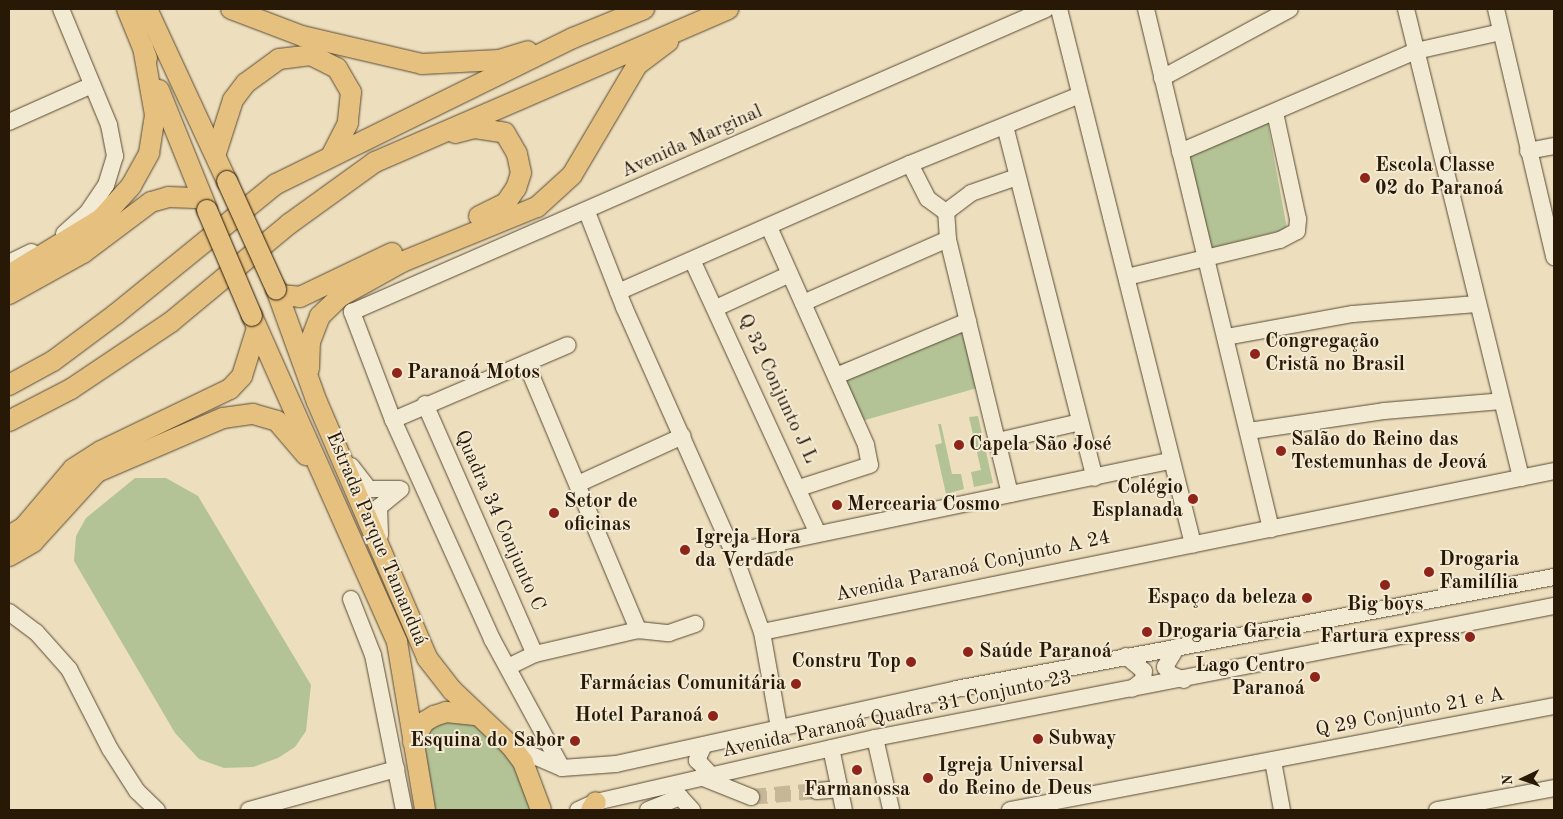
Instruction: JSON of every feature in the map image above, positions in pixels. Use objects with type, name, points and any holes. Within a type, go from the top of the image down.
[{"type":"main road","points":[[9,275],[101,220],[131,186],[149,153],[155,115],[143,47],[127,9]]},
{"type":"main road","name":"Estrada Parque Tamanduá","points":[[147,9],[216,153],[278,292],[316,402],[388,574],[428,658],[477,715],[511,746],[523,762],[541,810]]},
{"type":"main road","points":[[231,9],[302,36],[422,64],[498,60],[573,38]]},
{"type":"main road","points":[[9,385],[53,361],[116,314],[276,184],[332,155],[405,124],[573,38],[644,9]]},
{"type":"main road","points":[[9,421],[71,389],[171,322],[337,186],[412,143],[728,9]]},
{"type":"main road","points":[[308,378],[310,342],[320,316],[341,296],[402,262],[537,207],[572,175],[637,66],[696,22]]},
{"type":"main road","name":"Estrada Parque Tamanduá","points":[[143,47],[204,204],[255,322],[340,507],[397,642],[425,810]]},
{"type":"main road","points":[[216,153],[233,100],[246,83],[279,59],[311,55],[337,68],[351,92],[348,123],[332,155]]},
{"type":"main road","points":[[278,292],[300,297],[506,203],[516,188],[521,173],[518,154],[505,133],[475,128],[412,143]]},
{"type":"main road","points":[[9,294],[83,253],[151,202],[168,196],[204,204]]},
{"type":"main road","points":[[9,536],[24,527],[73,470],[101,451],[230,389],[242,376],[255,322]]},
{"type":"main road","points":[[9,556],[33,542],[97,472],[240,414],[278,421],[296,440],[340,507]]},
{"type":"main road","points":[[412,732],[434,716],[446,712],[477,715]]},
{"type":"street","points":[[9,263],[73,228],[106,185],[115,156],[109,125],[61,9]]},
{"type":"street","name":"Avenida Marginal","points":[[393,420],[350,317],[354,310],[546,227],[588,212],[1046,9]]},
{"type":"street","points":[[1059,9],[1127,277],[1170,461],[1193,544]]},
{"type":"street","points":[[1146,9],[1271,529]]},
{"type":"street","points":[[1162,78],[1290,9]]},
{"type":"street","points":[[1406,9],[1521,478]]},
{"type":"street","points":[[1496,9],[1554,257]]},
{"type":"street","points":[[1180,152],[1275,113],[1416,51],[1501,32]]},
{"type":"street","points":[[9,122],[92,85]]},
{"type":"street","points":[[618,292],[693,262],[910,164],[1080,95]]},
{"type":"street","points":[[1127,277],[1280,240],[1297,231],[1298,219],[1275,113]]},
{"type":"street","points":[[1004,126],[1095,478]]},
{"type":"street","points":[[1528,151],[1554,146]]},
{"type":"street","points":[[910,164],[928,199],[946,212],[948,239],[1010,494]]},
{"type":"street","points":[[946,212],[972,193],[1017,177]]},
{"type":"street","points":[[537,207],[536,215],[546,227]]},
{"type":"street","points":[[588,212],[618,292],[733,552],[762,632],[778,727]]},
{"type":"street","points":[[769,227],[866,445],[870,465],[799,488]]},
{"type":"street","points":[[804,303],[948,239]]},
{"type":"street","name":"Q 32 Conjunto J L","points":[[693,262],[799,488],[817,531]]},
{"type":"street","points":[[716,308],[790,274]]},
{"type":"street","points":[[1226,337],[1353,314],[1477,304]]},
{"type":"street","points":[[836,376],[968,321]]},
{"type":"street","points":[[562,768],[510,671],[393,420],[425,404],[568,345]]},
{"type":"street","points":[[526,362],[638,630]]},
{"type":"street","points":[[316,402],[336,429],[360,482],[369,489],[400,490]]},
{"type":"street","points":[[1248,431],[1384,411],[1502,402]]},
{"type":"street","name":"Quadra 34 Conjunto C","points":[[425,404],[535,654]]},
{"type":"street","points":[[998,441],[1080,422]]},
{"type":"street","points":[[578,484],[683,436]]},
{"type":"street","points":[[733,552],[817,531],[1095,478],[1170,461]]},
{"type":"street","name":"Avenida Paranoá Conjunto A 24","points":[[762,632],[1554,472]]},
{"type":"street","points":[[388,574],[376,516],[385,500],[420,480]]},
{"type":"street","points":[[511,746],[562,768],[616,764],[778,727],[1126,656],[1554,576]]},
{"type":"street","points":[[351,599],[373,655],[404,810]]},
{"type":"street","name":"Avenida Paranoá Quadra 31 Conjunto 23","points":[[578,810],[594,806],[652,800],[706,776],[875,738],[1184,680],[1554,606]]},
{"type":"street","points":[[9,612],[36,632],[69,669],[110,749],[137,791],[156,810]]},
{"type":"street","points":[[510,671],[535,654],[638,630],[669,633],[695,624]]},
{"type":"street","points":[[1176,647],[1165,667],[1170,674],[1184,680]]},
{"type":"street","points":[[1126,656],[1144,671],[1142,680],[1132,689]]},
{"type":"street","name":"Q 29 Conjunto 21 e A","points":[[1010,810],[1554,706]]},
{"type":"street","points":[[388,726],[412,732]]},
{"type":"street","points":[[875,738],[891,809]]},
{"type":"street","points":[[704,745],[697,760],[706,776],[750,796]]},
{"type":"street","points":[[831,748],[838,789],[844,810]]},
{"type":"street","points":[[1273,761],[1282,810]]},
{"type":"street","points":[[250,810],[396,769]]},
{"type":"street","points":[[1437,810],[1554,788]]},
{"type":"street","points":[[817,791],[838,789]]},
{"type":"street","points":[[652,800],[680,797],[692,810]]},
{"type":"green space","points":[[1267,119],[1287,229],[1207,249],[1182,150]]},
{"type":"green space","points":[[961,329],[978,388],[856,423],[839,364]]},
{"type":"green space","points":[[978,416],[993,483],[974,487],[971,472],[981,470],[969,417]]},
{"type":"green space","points":[[938,424],[941,424],[952,474],[961,474],[964,489],[946,494],[935,445],[942,443]]},
{"type":"green space","points":[[135,478],[166,478],[198,496],[311,685],[306,731],[295,747],[278,758],[253,767],[224,768],[199,759],[175,733],[74,561],[76,536],[86,518]]},
{"type":"green space","points":[[449,716],[474,718],[508,748],[538,810],[433,810],[424,743],[430,728]]},
{"type":"tunnel","points":[[751,797],[817,791]]},
{"type":"place","name":"Escola Classe 02 do Paranoá","points":[[1365,178]]},
{"type":"place","name":"Congregação Cristã no Brasil","points":[[1255,354]]},
{"type":"place","name":"Paranoá Motos","points":[[397,373]]},
{"type":"place","name":"Capela São José","points":[[959,445]]},
{"type":"place","name":"Salão do Reino das Testemunhas de Jeová","points":[[1281,451]]},
{"type":"place","name":"Colégio Esplanada","points":[[1193,499]]},
{"type":"place","name":"Mercearia Cosmo","points":[[837,505]]},
{"type":"place","name":"Setor de oficinas","points":[[554,513]]},
{"type":"place","name":"Igreja Hora da Verdade","points":[[685,550]]},
{"type":"place","name":"Drogaria Familília","points":[[1429,572]]},
{"type":"place","name":"Big boys","points":[[1385,585]]},
{"type":"place","name":"Espaço da beleza","points":[[1307,598]]},
{"type":"place","name":"Drogaria Garcia","points":[[1147,632]]},
{"type":"place","name":"Fartura express","points":[[1470,637]]},
{"type":"place","name":"Saúde Paranoá","points":[[968,652]]},
{"type":"place","name":"Constru Top","points":[[911,662]]},
{"type":"place","name":"Lago Centro Paranoá","points":[[1315,677]]},
{"type":"place","name":"Farmácias Comunitária","points":[[796,684]]},
{"type":"place","name":"Hotel Paranoá","points":[[713,716]]},
{"type":"place","name":"Subway","points":[[1038,739]]},
{"type":"place","name":"Esquina do Sabor","points":[[575,741]]},
{"type":"place","name":"Farmanossa","points":[[857,770]]},
{"type":"place","name":"Igreja Universal do Reino de Deus","points":[[928,778]]}]
